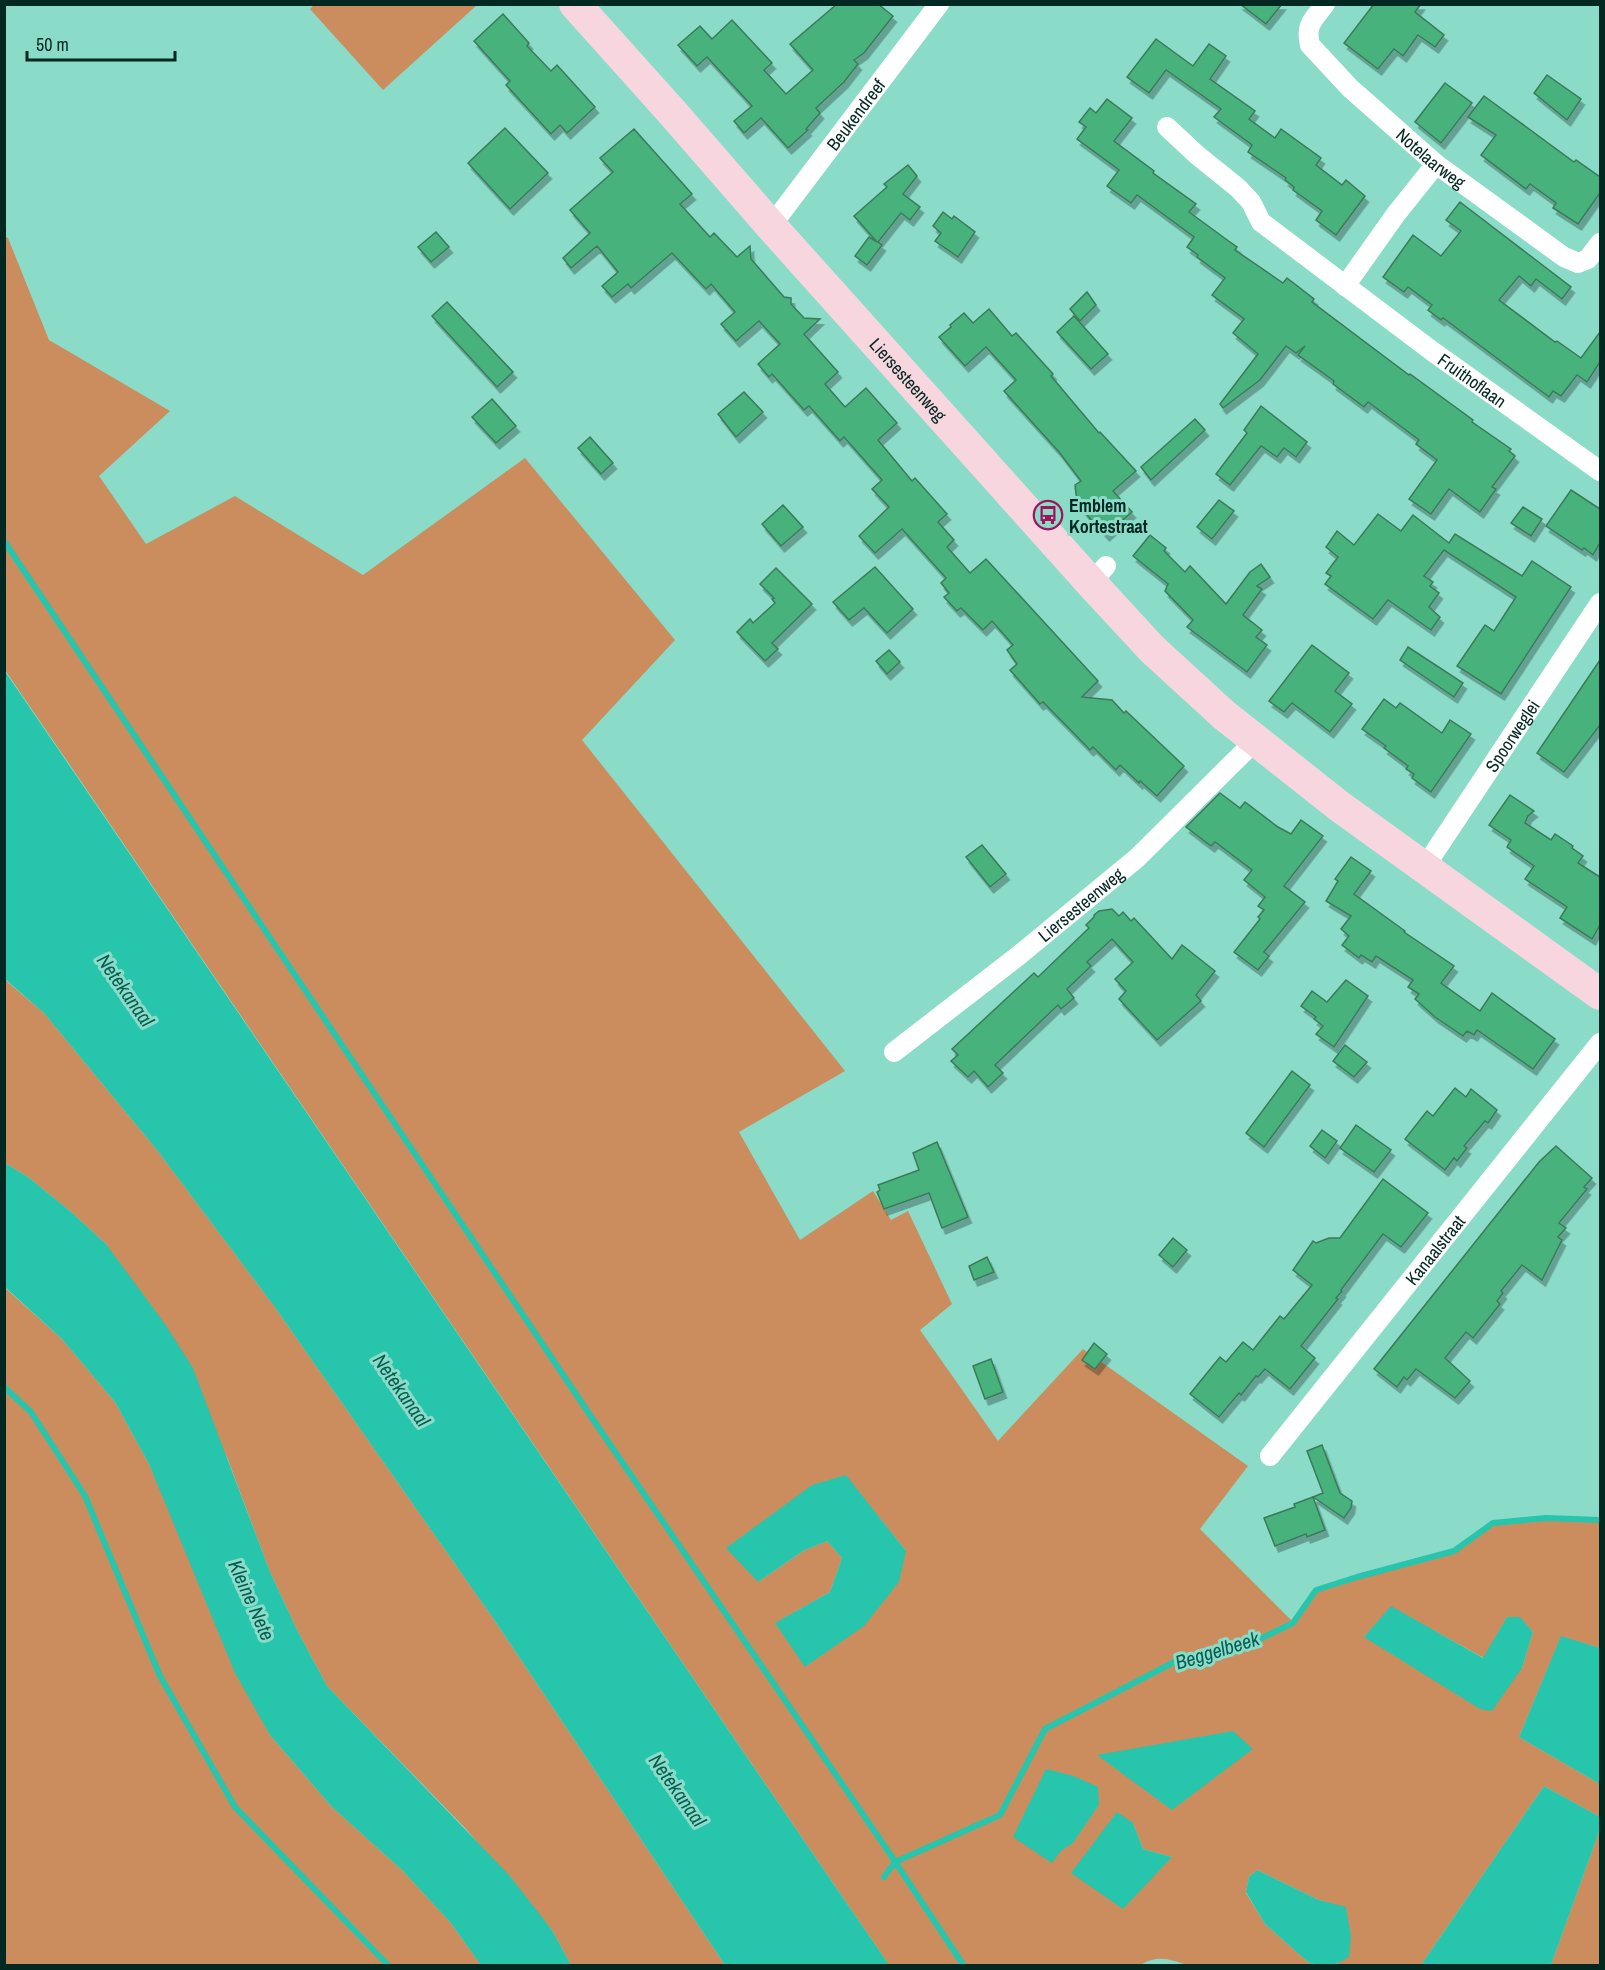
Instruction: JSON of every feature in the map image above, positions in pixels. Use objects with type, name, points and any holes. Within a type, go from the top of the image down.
[{"type":"main road","name":"Liersesteenweg","points":[[575,4],[672,111],[771,226],[1099,575],[1152,648],[1255,741],[1424,868],[1600,994]]},
{"type":"street","name":"Beukendreef","points":[[771,226],[939,4]]},
{"type":"street","name":"Notelaarweg","points":[[1325,4],[1309,26],[1307,34],[1310,45],[1366,103],[1436,164],[1564,257],[1578,263],[1588,259],[1600,243]]},
{"type":"street","name":"Fruithoflaan","points":[[1167,127],[1238,188],[1251,202],[1261,222],[1546,434],[1600,471]]},
{"type":"street","points":[[1345,286],[1396,214],[1436,164]]},
{"type":"street","name":"Spoorweglei","points":[[1424,868],[1600,603]]},
{"type":"street","name":"Liersesteenweg","points":[[894,1052],[1018,956],[1129,864],[1255,741]]},
{"type":"street","name":"Kanaalstraat","points":[[1270,1456],[1600,1043]]},
{"type":"shaded area","points":[[314,5],[477,5],[383,90],[310,9]]},
{"type":"shaded area","points":[[4,236],[8,238],[49,340],[170,411],[99,476],[146,544],[235,496],[363,575],[525,458],[675,640],[582,740],[845,1071],[739,1132],[800,1240],[873,1191],[891,1220],[908,1211],[952,1304],[920,1330],[998,1441],[1083,1349],[1248,1466],[1200,1529],[1293,1622],[1316,1590],[1454,1551],[1493,1523],[1546,1518],[1600,1520],[1600,1648],[1561,1637],[1519,1737],[1600,1784],[1600,1817],[1544,1786],[1421,1965],[1335,1965],[1349,1956],[1346,1908],[1319,1900],[1257,1870],[1249,1877],[1246,1893],[1265,1924],[1308,1962],[1316,1965],[1187,1965],[1157,1959],[1139,1966],[889,1965],[5,670]],"holes":[[[846,1476],[906,1551],[775,1623],[830,1592],[842,1558],[827,1541],[803,1551],[758,1582]],[[1391,1607],[1484,1658],[1507,1617],[1520,1618],[1533,1632],[1522,1668],[1364,1637]],[[1133,1823],[1143,1849],[1172,1857],[1072,1873]]]},
{"type":"shaded area","points":[[4,979],[44,1013],[157,1150],[274,1306],[495,1621],[725,1965],[571,1965],[552,1930],[466,1829],[327,1686],[270,1572],[227,1457],[106,1244],[28,1177],[5,1163]]},
{"type":"shaded area","points":[[4,1287],[62,1339],[115,1402],[149,1464],[270,1735],[331,1806],[403,1871],[450,1922],[481,1965],[5,1965]]},
{"type":"shaded area","points":[[1600,1829],[1600,1965],[1551,1965]]},
{"type":"water","name":"Netekanaal","points":[[4,670],[889,1965],[725,1965],[495,1621],[274,1306],[157,1150],[44,1013],[5,979]]},
{"type":"water","name":"Kleine Nete","points":[[5,1163],[28,1177],[106,1244],[165,1324],[193,1368],[270,1572],[327,1686],[510,1876],[552,1930],[571,1965],[481,1965],[450,1922],[403,1871],[331,1806],[270,1735],[235,1673],[149,1464],[115,1402],[62,1339],[5,1287]]},
{"type":"water","points":[[846,1475],[906,1551],[899,1582],[864,1626],[805,1667],[775,1623],[830,1592],[842,1558],[827,1541],[803,1551],[758,1582],[726,1548],[812,1485]]},
{"type":"water","points":[[1391,1606],[1483,1658],[1507,1617],[1520,1617],[1533,1632],[1522,1668],[1492,1711],[1480,1709],[1364,1637]]},
{"type":"water","points":[[1561,1636],[1600,1648],[1600,1784],[1519,1737]]},
{"type":"water","points":[[1233,1731],[1253,1749],[1172,1810],[1097,1755]]},
{"type":"water","points":[[1046,1769],[1074,1776],[1098,1787],[1099,1805],[1073,1843],[1061,1851],[1052,1863],[1013,1837]]},
{"type":"water","points":[[1544,1786],[1600,1817],[1600,1829],[1551,1965],[1421,1965]]},
{"type":"water","points":[[1117,1812],[1133,1823],[1143,1849],[1172,1857],[1123,1909],[1071,1873]]},
{"type":"water","points":[[1257,1870],[1319,1900],[1346,1907],[1351,1936],[1349,1957],[1330,1966],[1308,1962],[1265,1924],[1246,1892],[1249,1877]]},
{"type":"building","points":[[837,4],[878,4],[893,16],[864,53],[854,60],[858,64],[844,82],[816,108],[820,113],[806,129],[808,130],[788,148],[761,118],[744,133],[734,121],[752,106],[707,57],[697,66],[678,45],[700,26],[712,39],[732,20],[772,63],[764,70],[786,94],[813,70],[790,44]]},
{"type":"building","points":[[1240,4],[1282,4],[1266,24]]},
{"type":"building","points":[[1374,4],[1421,4],[1415,12],[1444,35],[1435,47],[1418,35],[1403,56],[1394,49],[1378,69],[1344,43]]},
{"type":"building","points":[[503,14],[529,43],[527,46],[551,71],[557,65],[595,107],[567,133],[560,125],[551,134],[506,85],[510,81],[474,41]]},
{"type":"building","points":[[1156,39],[1193,66],[1209,44],[1226,56],[1210,79],[1255,111],[1249,119],[1275,138],[1281,129],[1321,158],[1316,165],[1342,185],[1346,180],[1365,196],[1336,235],[1316,220],[1322,211],[1293,190],[1294,187],[1285,180],[1286,178],[1248,152],[1252,145],[1214,117],[1221,109],[1166,70],[1149,93],[1127,77]]},
{"type":"building","points":[[1547,75],[1581,99],[1567,120],[1534,93]]},
{"type":"building","points":[[1445,83],[1472,103],[1441,143],[1415,122]]},
{"type":"building","points":[[1484,96],[1574,162],[1576,160],[1600,177],[1600,193],[1578,224],[1553,208],[1556,203],[1530,184],[1526,189],[1481,155],[1496,135],[1468,117]]},
{"type":"building","points":[[1107,99],[1132,118],[1114,141],[1196,204],[1189,212],[1237,247],[1235,250],[1283,283],[1287,278],[1314,299],[1312,302],[1511,449],[1509,451],[1515,456],[1492,487],[1496,489],[1480,512],[1449,489],[1431,514],[1409,499],[1437,460],[1416,444],[1419,440],[1368,402],[1364,407],[1333,384],[1334,381],[1298,355],[1305,346],[1296,353],[1286,346],[1260,380],[1223,408],[1220,404],[1258,354],[1233,333],[1244,319],[1212,295],[1225,278],[1187,247],[1194,237],[1137,195],[1131,203],[1107,186],[1119,170],[1077,139],[1086,127],[1079,122],[1090,108],[1096,113]]},
{"type":"building","points":[[505,128],[548,173],[510,209],[468,163]]},
{"type":"building","points":[[634,129],[692,194],[680,204],[710,237],[714,233],[737,257],[750,246],[751,259],[784,297],[791,298],[791,304],[804,318],[820,319],[804,334],[838,372],[825,384],[845,407],[866,388],[897,423],[878,440],[912,481],[915,478],[947,514],[938,522],[954,540],[947,547],[970,573],[986,559],[1098,681],[1082,697],[1112,700],[1184,766],[1157,796],[1120,765],[1116,770],[1093,747],[1090,750],[1043,702],[1040,704],[1010,670],[1017,664],[1007,650],[1013,645],[992,621],[983,630],[961,608],[957,611],[944,597],[949,593],[941,583],[946,578],[902,529],[875,553],[859,536],[889,507],[872,489],[882,480],[844,437],[840,441],[809,406],[804,410],[772,374],[769,377],[758,364],[780,344],[759,321],[736,341],[721,324],[735,312],[711,284],[706,289],[672,253],[631,288],[628,284],[612,297],[602,286],[618,272],[597,246],[571,268],[563,258],[590,233],[570,210],[613,172],[600,158]]},
{"type":"building","points":[[908,165],[917,176],[903,194],[920,207],[910,220],[901,213],[878,242],[882,245],[867,265],[855,256],[869,237],[877,242],[854,216],[887,187],[884,184]]},
{"type":"building","points":[[1460,202],[1571,287],[1562,299],[1536,279],[1531,286],[1519,276],[1499,300],[1555,342],[1557,341],[1581,358],[1600,332],[1600,362],[1587,382],[1577,375],[1561,396],[1553,391],[1549,397],[1443,318],[1441,320],[1428,310],[1432,305],[1408,287],[1404,292],[1383,277],[1413,235],[1441,256],[1461,231],[1446,220]]},
{"type":"building","points":[[943,212],[952,219],[954,216],[975,232],[958,257],[935,241],[941,233],[933,226]]},
{"type":"building","points":[[436,232],[449,247],[431,262],[418,247]]},
{"type":"building","points":[[1087,292],[1096,305],[1080,321],[1070,309]]},
{"type":"building","points":[[447,302],[513,372],[497,387],[432,316]]},
{"type":"building","points":[[989,309],[1012,336],[1016,333],[1053,374],[1051,376],[1099,433],[1136,471],[1113,491],[1132,512],[1106,535],[1077,502],[1075,485],[1081,481],[1059,452],[1004,391],[1016,380],[986,347],[965,366],[939,337],[964,313],[973,323]]},
{"type":"building","points":[[1074,316],[1108,354],[1091,369],[1057,332]]},
{"type":"building","points":[[744,392],[763,412],[736,437],[718,414]]},
{"type":"building","points":[[492,399],[516,426],[496,443],[472,417]]},
{"type":"building","points":[[1261,406],[1307,442],[1296,457],[1284,448],[1277,457],[1261,446],[1230,485],[1216,474],[1247,433],[1244,430]]},
{"type":"building","points":[[1195,419],[1205,430],[1151,480],[1141,467]]},
{"type":"building","points":[[590,437],[613,463],[601,474],[578,448]]},
{"type":"building","points":[[1571,490],[1600,509],[1600,543],[1593,555],[1546,526]]},
{"type":"building","points":[[1219,500],[1234,511],[1212,539],[1197,527]]},
{"type":"building","points":[[783,505],[803,527],[781,546],[762,524]]},
{"type":"building","points":[[1523,507],[1542,519],[1531,536],[1511,523]]},
{"type":"building","points":[[1378,514],[1401,531],[1413,515],[1449,543],[1455,534],[1522,576],[1532,561],[1571,587],[1501,694],[1457,666],[1485,625],[1494,631],[1516,597],[1444,550],[1424,576],[1433,582],[1430,586],[1439,593],[1429,607],[1440,617],[1431,630],[1388,600],[1373,619],[1325,584],[1331,576],[1326,573],[1338,557],[1326,547],[1337,531],[1354,545]]},
{"type":"building","points":[[1150,535],[1166,548],[1164,551],[1185,572],[1190,566],[1226,604],[1250,572],[1261,564],[1270,577],[1257,586],[1262,589],[1243,615],[1262,630],[1256,637],[1267,645],[1247,672],[1187,627],[1193,620],[1165,591],[1168,584],[1133,556]]},
{"type":"building","points":[[875,567],[913,609],[887,633],[864,608],[849,620],[833,602]]},
{"type":"building","points":[[776,568],[812,604],[772,643],[778,649],[765,661],[737,632],[750,619],[753,623],[775,603],[772,599],[774,598],[760,584]]},
{"type":"building","points":[[1312,645],[1349,673],[1335,691],[1352,704],[1330,732],[1292,703],[1284,712],[1269,701]]},
{"type":"building","points":[[1408,647],[1463,683],[1454,697],[1400,660]]},
{"type":"building","points":[[889,650],[900,662],[887,674],[876,661]]},
{"type":"building","points":[[1600,660],[1600,725],[1564,772],[1537,753]]},
{"type":"building","points":[[1384,699],[1396,708],[1400,703],[1442,733],[1450,720],[1471,734],[1431,792],[1412,778],[1414,774],[1406,769],[1408,766],[1362,729]]},
{"type":"building","points":[[1220,793],[1240,808],[1245,802],[1291,834],[1301,820],[1323,836],[1284,886],[1305,902],[1264,952],[1269,956],[1258,970],[1234,952],[1260,919],[1258,917],[1264,910],[1258,906],[1265,897],[1244,880],[1252,870],[1215,842],[1211,846],[1186,827]]},
{"type":"building","points":[[1510,795],[1534,811],[1525,823],[1551,840],[1555,834],[1573,846],[1572,848],[1583,856],[1578,863],[1600,877],[1600,925],[1592,939],[1560,918],[1567,907],[1525,879],[1534,866],[1507,847],[1511,840],[1489,825]]},
{"type":"building","points":[[982,845],[1006,874],[990,887],[966,857]]},
{"type":"building","points":[[1351,857],[1371,871],[1354,894],[1454,966],[1441,983],[1480,1011],[1492,993],[1555,1039],[1533,1069],[1477,1030],[1474,1035],[1467,1031],[1463,1036],[1435,1017],[1415,999],[1419,994],[1408,987],[1413,980],[1376,956],[1372,962],[1361,955],[1359,958],[1342,945],[1349,936],[1341,929],[1351,916],[1326,901],[1338,881],[1335,879]]},
{"type":"building","points":[[1112,909],[1119,916],[1123,912],[1131,921],[1134,918],[1172,959],[1182,945],[1215,971],[1196,995],[1201,1001],[1157,1040],[1119,999],[1126,991],[1115,979],[1133,962],[1112,939],[1087,962],[1091,966],[1067,989],[1074,998],[1061,1009],[1058,1005],[995,1065],[1003,1073],[988,1087],[974,1071],[968,1077],[951,1061],[958,1055],[952,1049],[1034,973],[1038,977],[1089,928],[1086,925],[1094,915],[1099,911]]},
{"type":"building","points":[[1346,980],[1368,996],[1334,1047],[1316,1034],[1323,1026],[1314,1019],[1316,1017],[1301,1006],[1312,991],[1327,1002]]},
{"type":"building","points":[[1345,1045],[1367,1062],[1354,1077],[1333,1061]]},
{"type":"building","points":[[1292,1071],[1310,1085],[1264,1147],[1246,1133]]},
{"type":"building","points":[[1455,1088],[1466,1097],[1471,1089],[1497,1110],[1488,1123],[1485,1121],[1464,1146],[1467,1148],[1457,1161],[1454,1158],[1445,1170],[1405,1139],[1427,1111],[1433,1116]]},
{"type":"building","points":[[1356,1125],[1391,1150],[1374,1172],[1340,1148]]},
{"type":"building","points":[[1322,1130],[1337,1141],[1325,1158],[1310,1146]]},
{"type":"building","points":[[937,1142],[968,1217],[942,1228],[929,1193],[884,1209],[877,1192],[880,1190],[878,1185],[919,1170],[913,1153]]},
{"type":"building","points":[[1556,1146],[1592,1178],[1584,1187],[1587,1189],[1559,1223],[1566,1228],[1558,1237],[1562,1240],[1542,1280],[1522,1265],[1501,1291],[1503,1293],[1497,1301],[1500,1304],[1473,1338],[1466,1332],[1445,1358],[1470,1381],[1455,1398],[1416,1369],[1407,1380],[1404,1377],[1397,1387],[1374,1369],[1539,1162]]},
{"type":"building","points":[[1383,1179],[1428,1213],[1401,1247],[1383,1234],[1341,1290],[1336,1298],[1338,1299],[1301,1346],[1315,1358],[1290,1389],[1265,1369],[1258,1377],[1256,1376],[1241,1395],[1239,1393],[1219,1417],[1190,1394],[1220,1357],[1226,1362],[1243,1342],[1253,1350],[1280,1316],[1284,1319],[1312,1285],[1293,1270],[1313,1241],[1316,1243],[1329,1238],[1340,1238]]},
{"type":"building","points":[[1173,1238],[1187,1250],[1173,1267],[1159,1255]]},
{"type":"building","points":[[987,1257],[994,1272],[974,1280],[969,1266]]},
{"type":"building","points":[[1094,1343],[1107,1354],[1095,1369],[1082,1360]]},
{"type":"building","points":[[991,1359],[1003,1392],[985,1399],[973,1366]]},
{"type":"building","points":[[1322,1445],[1340,1493],[1352,1501],[1351,1508],[1344,1518],[1313,1497],[1323,1493],[1307,1451]]},
{"type":"building","points":[[1313,1497],[1325,1530],[1307,1537],[1306,1534],[1275,1546],[1264,1518],[1295,1507],[1294,1504]]},
{"type":"waterway","points":[[4,541],[592,1418],[964,1966]]},
{"type":"waterway","points":[[4,1387],[31,1412],[85,1496],[160,1676],[235,1807],[389,1966]]},
{"type":"waterway","name":"Beggelbeek","points":[[884,1877],[895,1862],[1000,1815],[1045,1729],[1184,1657],[1241,1648],[1293,1623],[1316,1590],[1454,1551],[1493,1523],[1546,1518],[1600,1520]]},
{"type":"place","name":"Emblem Kortestraat","points":[[1048,515]]}]
